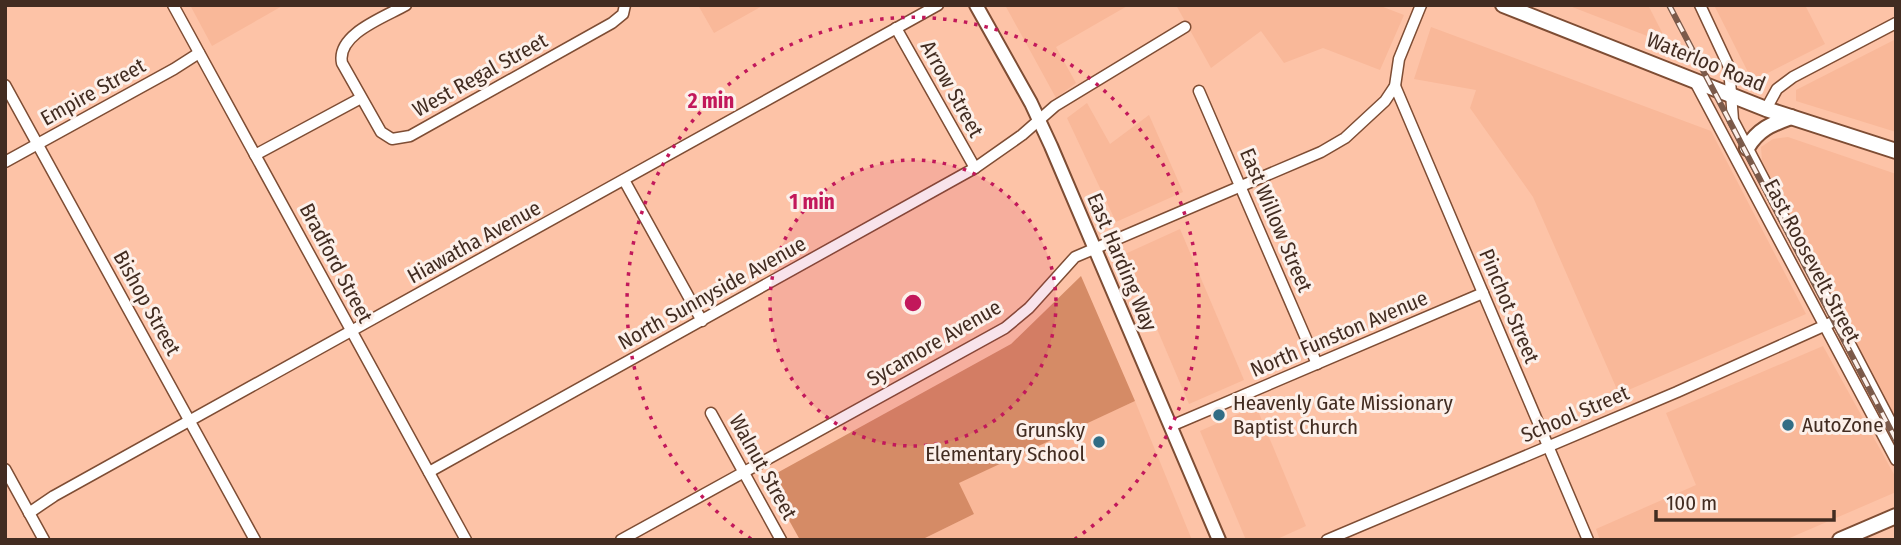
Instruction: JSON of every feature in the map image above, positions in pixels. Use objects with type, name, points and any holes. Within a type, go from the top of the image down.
[{"type":"main road","name":"Waterloo Road","points":[[1503,5],[1731,96],[1896,151]]},
{"type":"main road","points":[[1747,148],[1754,135],[1765,127],[1791,117]]},
{"type":"main road","points":[[1840,540],[1896,516]]},
{"type":"street","name":"Bradford Street","points":[[173,5],[466,540]]},
{"type":"street","name":"West Regal Street","points":[[407,5],[357,33],[341,50],[342,63],[381,132],[387,137],[402,139],[612,23],[623,14],[625,5]]},
{"type":"street","name":"Hiawatha Avenue","points":[[29,513],[54,496],[938,5]]},
{"type":"street","name":"East Harding Way","points":[[976,5],[1039,120],[1219,540]]},
{"type":"street","name":"Sycamore Avenue","points":[[621,540],[1005,328],[1029,308],[1072,260],[1095,247],[1321,152],[1345,138],[1385,101],[1395,86],[1399,60],[1421,5]]},
{"type":"street","name":"East Roosevelt Street","points":[[1700,5],[1730,67],[1733,120],[1896,432]]},
{"type":"street","points":[[1766,109],[1777,89],[1793,77],[1896,23]]},
{"type":"street","name":"North Sunnyside Avenue","points":[[429,472],[975,168],[1055,106],[1185,27]]},
{"type":"street","name":"Arrow Street","points":[[896,28],[975,168]]},
{"type":"street","name":"Empire Street","points":[[5,162],[199,53]]},
{"type":"street","name":"East Roosevelt Street","points":[[1694,79],[1896,460]]},
{"type":"street","name":"Bishop Street","points":[[5,85],[255,540]]},
{"type":"street","name":"Pinchot Street","points":[[1395,86],[1588,540]]},
{"type":"street","name":"East Willow Street","points":[[1199,90],[1317,364]]},
{"type":"street","points":[[255,155],[361,98]]},
{"type":"street","points":[[624,180],[702,321]]},
{"type":"street","name":"North Funston Avenue","points":[[1171,426],[1483,293]]},
{"type":"street","name":"School Street","points":[[1327,540],[1837,320]]},
{"type":"street","name":"Walnut Street","points":[[711,413],[781,540]]},
{"type":"street","points":[[5,470],[44,540]]},
{"type":"shaded area","points":[[190,5],[284,5],[212,46]]},
{"type":"shaded area","points":[[698,5],[764,5],[714,33]]},
{"type":"shaded area","points":[[1005,5],[1129,5],[1056,47],[1076,83],[1056,98]]},
{"type":"shaded area","points":[[1176,5],[1378,5],[1404,15],[1380,70],[1323,48],[1284,63],[1261,31],[1211,68]]},
{"type":"shaded area","points":[[1567,5],[1648,5],[1668,44]]},
{"type":"shaded area","points":[[1714,5],[1805,5],[1825,44],[1758,78],[1749,74]]},
{"type":"shaded area","points":[[1431,27],[1711,131],[1806,314],[1619,394],[1533,197],[1470,108],[1476,90],[1414,79]]},
{"type":"shaded area","points":[[1896,39],[1896,132],[1796,101],[1796,90]]},
{"type":"shaded area","points":[[1087,103],[1110,144],[1149,115],[1183,192],[1116,222],[1067,118]]},
{"type":"shaded area","points":[[1788,137],[1896,174],[1896,427],[1762,161],[1761,147],[1773,139]]},
{"type":"shaded area","points":[[1180,229],[1244,380],[1189,404],[1125,254]]},
{"type":"shaded area","points":[[1081,276],[1135,401],[959,483],[974,514],[921,540],[800,540],[766,479],[1011,344]]},
{"type":"shaded area","points":[[1823,346],[1896,478],[1896,492],[1785,540],[1600,540],[1596,529],[1696,485],[1666,413]]},
{"type":"shaded area","name":"Grunsky Elementary School","points":[[1135,401],[1192,540],[921,540],[974,514],[958,483]]},
{"type":"shaded area","points":[[1256,406],[1306,526],[1275,540],[1246,540],[1200,431]]},
{"type":"railway","points":[[1669,5],[1896,440]]},
{"type":"place","name":"Heavenly Gate Missionary Baptist Church","points":[[1219,415]]},
{"type":"place","name":"AutoZone","points":[[1788,425]]},
{"type":"place","name":"Grunsky Elementary School","points":[[1099,442]]}]
